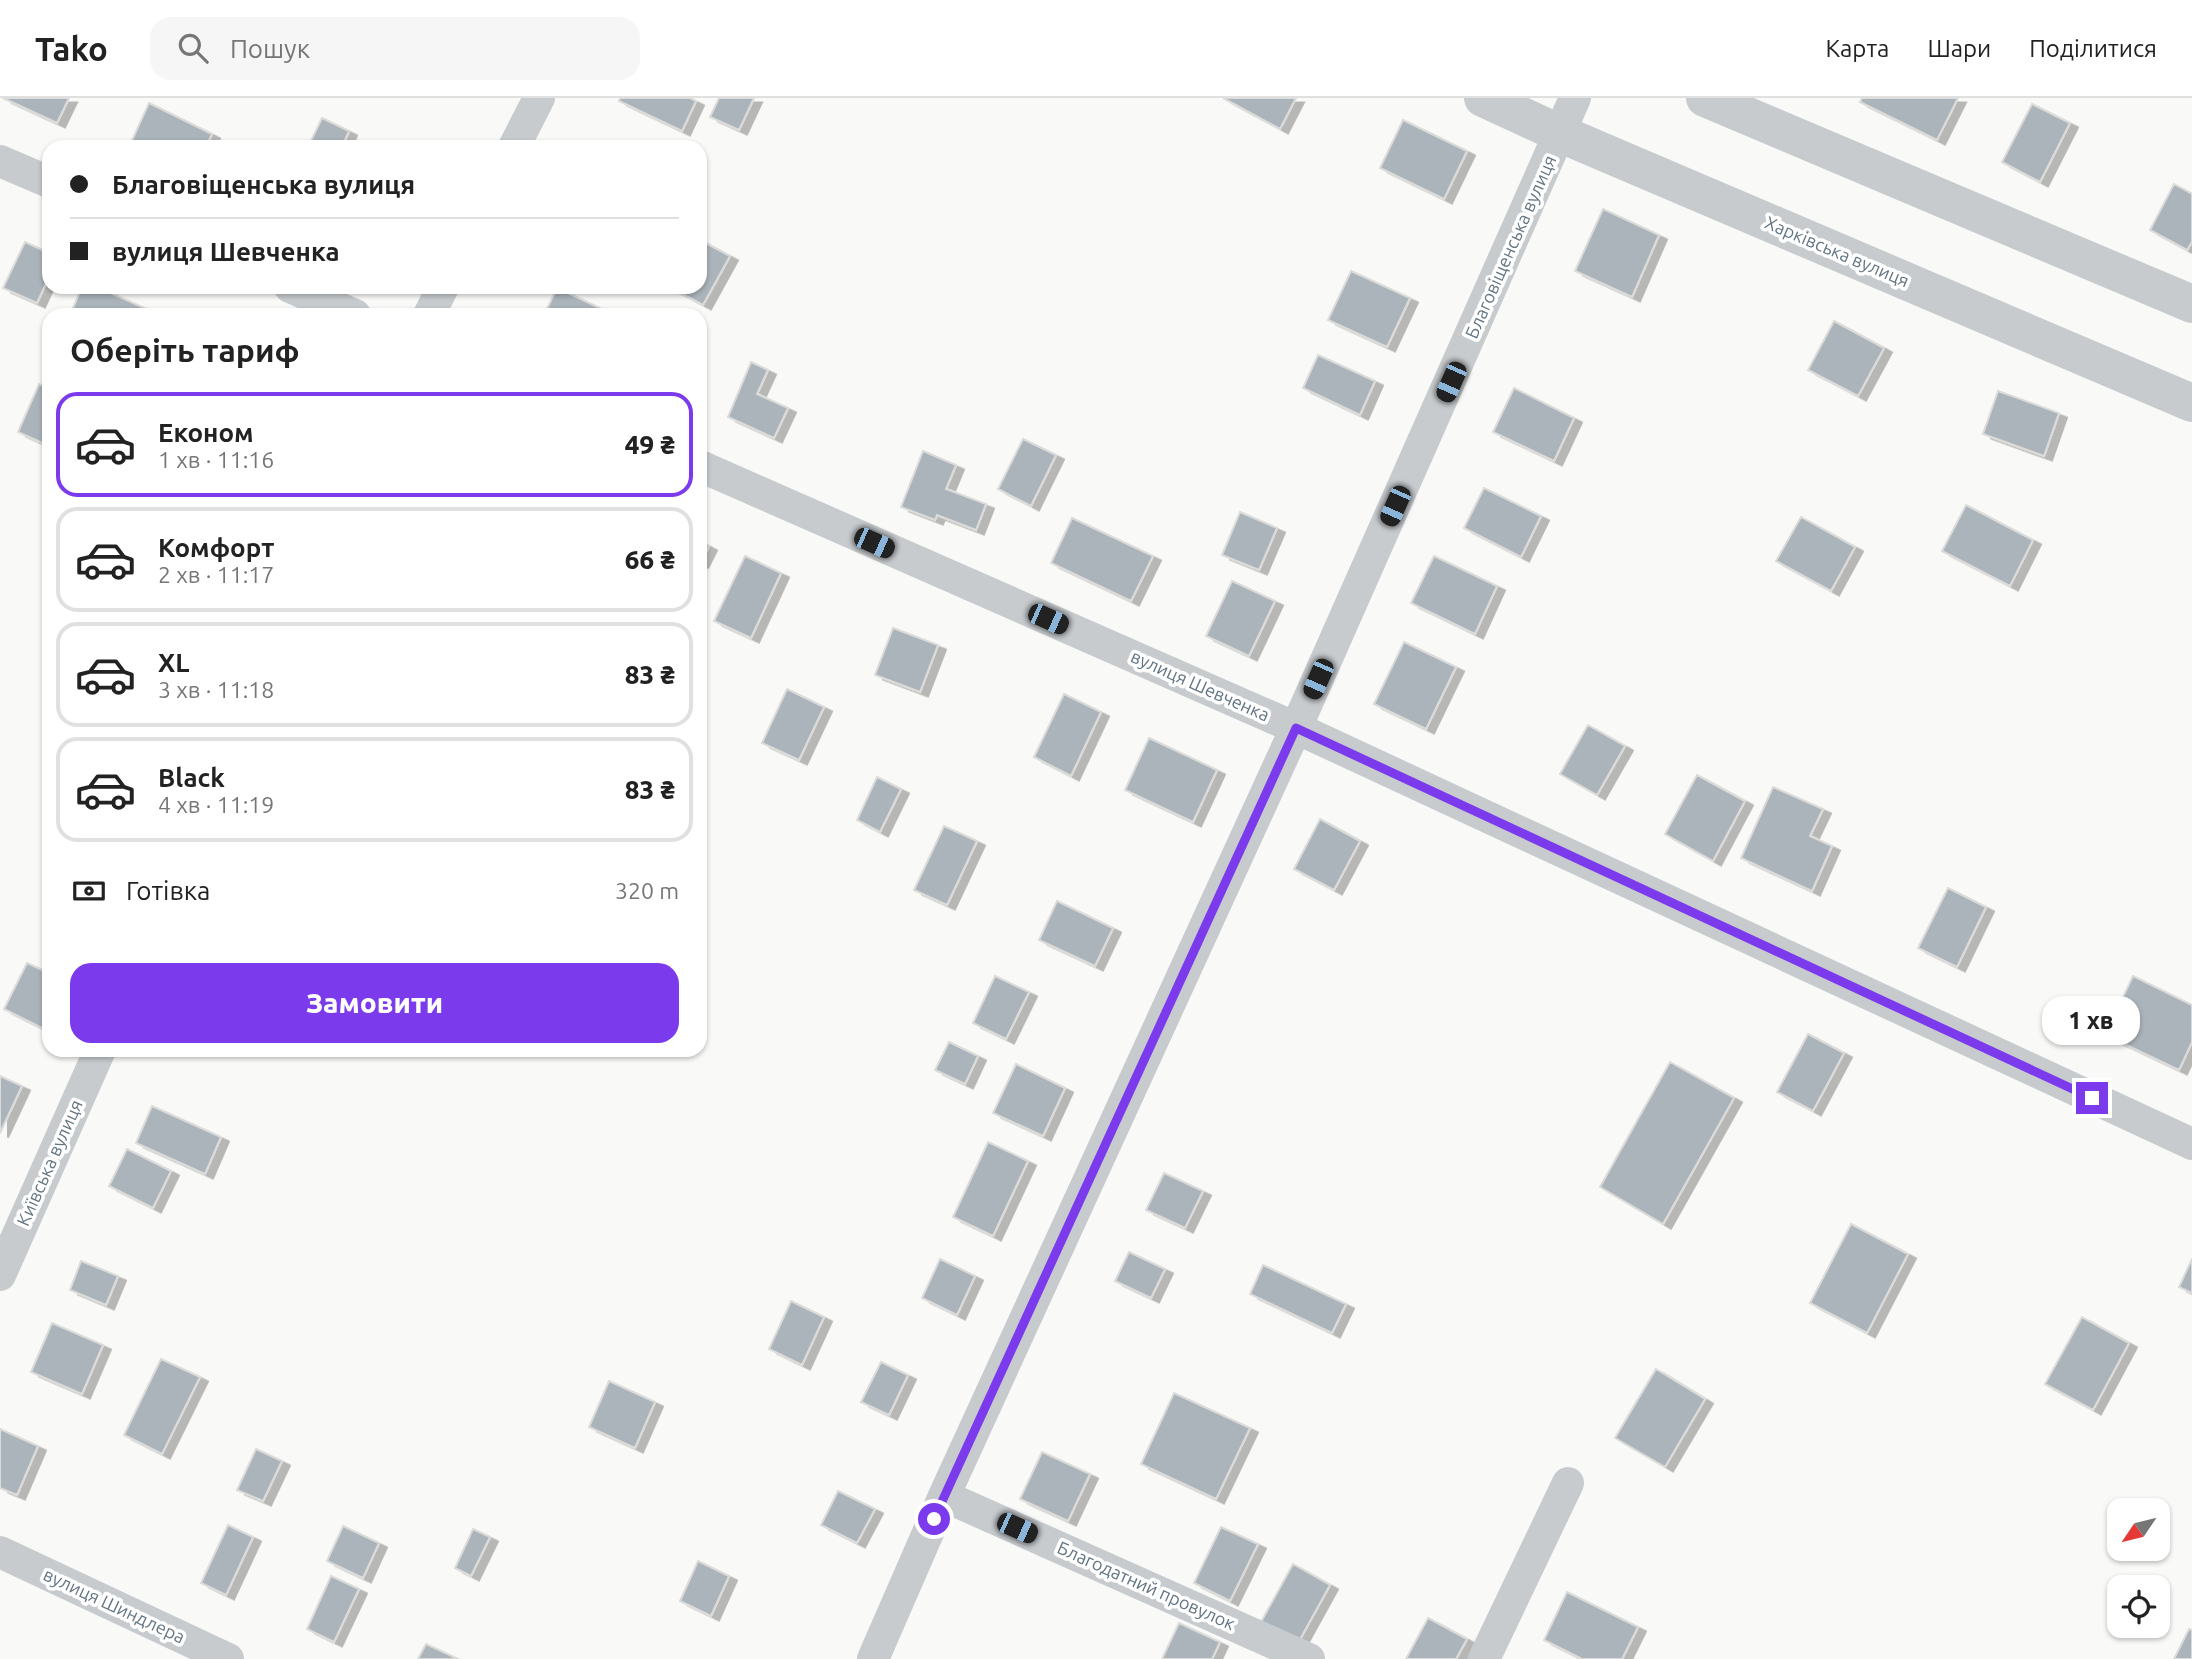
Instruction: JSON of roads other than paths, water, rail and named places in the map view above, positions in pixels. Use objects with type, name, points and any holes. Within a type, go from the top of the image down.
[{"type":"street","points":[[518,140],[539,98]]},
{"type":"street","name":"Харківська вулиця","points":[[1483,98],[1561,134],[2192,403]]},
{"type":"street","name":"Благовіщенська вулиця","points":[[873,1659],[944,1496],[1296,728],[1575,98]]},
{"type":"street","points":[[1705,98],[2192,304]]},
{"type":"street","points":[[0,161],[42,179]]},
{"type":"street","points":[[306,294],[339,308]]},
{"type":"street","name":"вулиця Шевченка","points":[[707,469],[1296,728],[2192,1144]]},
{"type":"street","name":"Київська вулиця","points":[[0,1275],[97,1057]]},
{"type":"street","points":[[1484,1659],[1568,1483]]},
{"type":"street","name":"Благодатний провулок","points":[[944,1496],[1309,1659]]},
{"type":"street","name":"вулиця Шиндлера","points":[[0,1552],[228,1659]]}]
